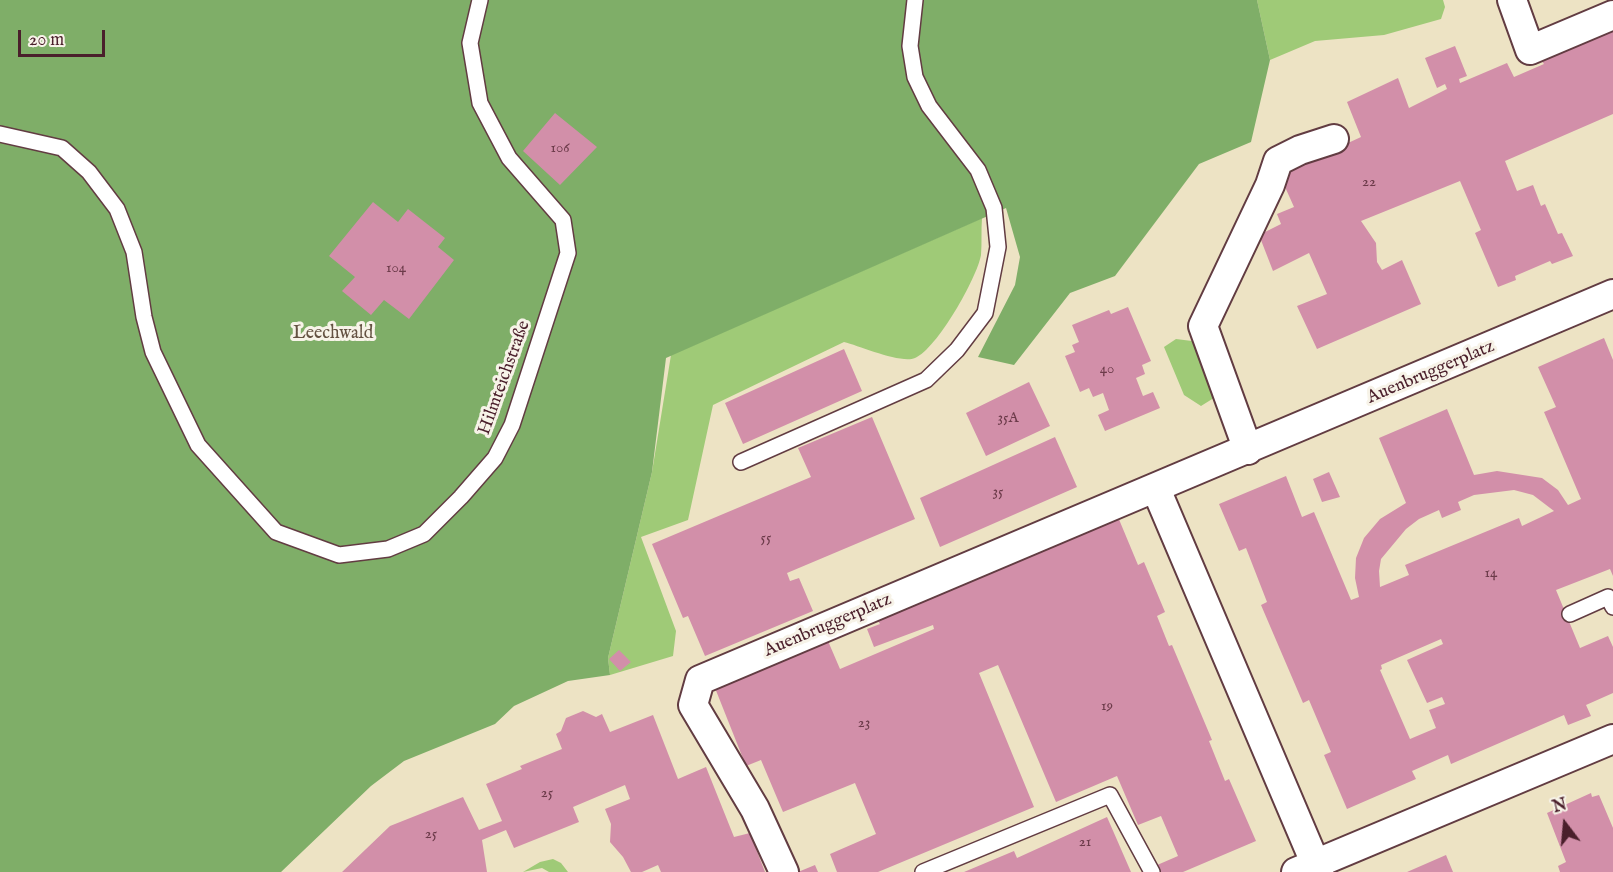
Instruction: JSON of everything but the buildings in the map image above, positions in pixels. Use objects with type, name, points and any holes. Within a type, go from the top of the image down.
[{"type":"street","points":[[1512,0],[1530,50],[1613,15]]},
{"type":"street","points":[[1248,450],[1203,326],[1270,185],[1278,162],[1300,150],[1334,139]]},
{"type":"street","name":"Auenbruggerplatz","points":[[784,872],[755,809],[693,705],[700,680],[1613,294]]},
{"type":"street","points":[[1155,489],[1310,869],[1613,739]]},
{"type":"lane","name":"Hilmteichstraße","points":[[0,134],[62,148],[89,171],[117,209],[134,252],[144,317],[153,352],[198,445],[276,532],[339,555],[388,549],[424,534],[495,458],[513,425],[568,253],[563,220],[509,158],[480,103],[470,43],[480,0]]},
{"type":"lane","points":[[741,462],[926,380],[957,350],[985,313],[998,247],[994,208],[978,170],[929,106],[915,77],[910,46],[915,0]]},
{"type":"lane","points":[[1570,614],[1608,597],[1613,607]]},
{"type":"lane","points":[[923,872],[1110,795],[1152,872]]},
{"type":"green space","name":"Leechwald","points":[[0,0],[1257,0],[1270,60],[1251,142],[1199,164],[1115,276],[1070,293],[1014,365],[978,357],[1015,285],[1020,257],[1006,208],[666,358],[652,472],[608,658],[610,675],[568,681],[514,706],[495,724],[404,761],[371,786],[281,872],[0,872]]},
{"type":"green space","points":[[1257,0],[1443,0],[1445,7],[1441,19],[1384,35],[1315,41],[1270,60]]},
{"type":"green space","points":[[982,218],[981,255],[972,280],[955,312],[924,352],[915,358],[900,359],[844,342],[713,405],[688,520],[641,537],[676,631],[673,656],[610,675],[608,658],[652,472],[671,355]]},
{"type":"green space","points":[[1176,339],[1192,341],[1212,368],[1217,396],[1201,406],[1184,395],[1164,347]]},
{"type":"green space","points":[[553,859],[561,863],[568,872],[549,872],[542,868],[523,872],[540,862]]}]
